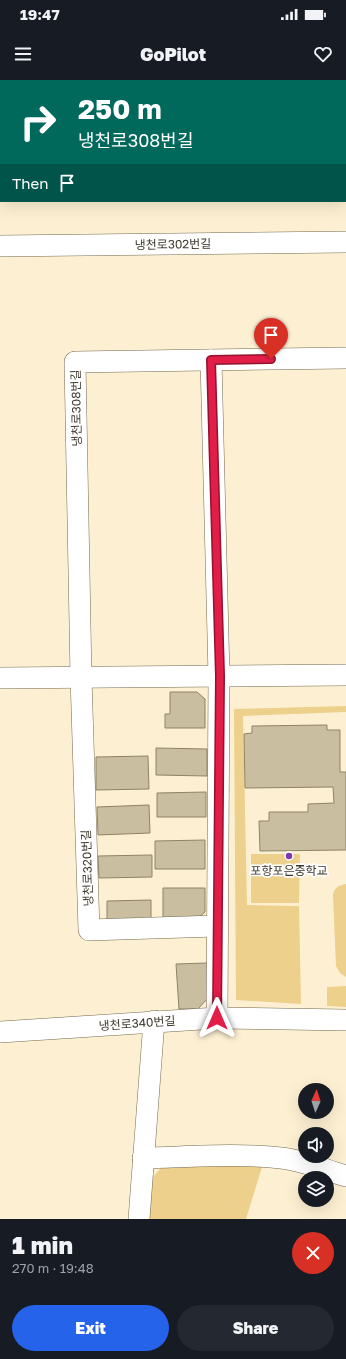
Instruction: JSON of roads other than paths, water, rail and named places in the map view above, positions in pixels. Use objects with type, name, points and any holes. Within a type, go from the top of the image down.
[{"type":"street","name":"냉천로302번길","points":[[0,246],[346,242]]},
{"type":"street","name":"냉천로308번길","points":[[81,677],[75,362],[346,358]]},
{"type":"street","points":[[211,360],[220,676],[217,1018]]},
{"type":"street","points":[[0,678],[346,675]]},
{"type":"street","name":"냉천로320번길","points":[[81,677],[89,930],[217,926]]},
{"type":"street","name":"냉천로340번길","points":[[0,1032],[217,1018],[346,1020]]},
{"type":"street","points":[[139,1219],[154,1021]]},
{"type":"street","points":[[144,1158],[244,1156],[282,1158],[298,1161],[346,1176]]},
{"type":"place","name":"포항포은중학교","points":[[289,856]]}]
